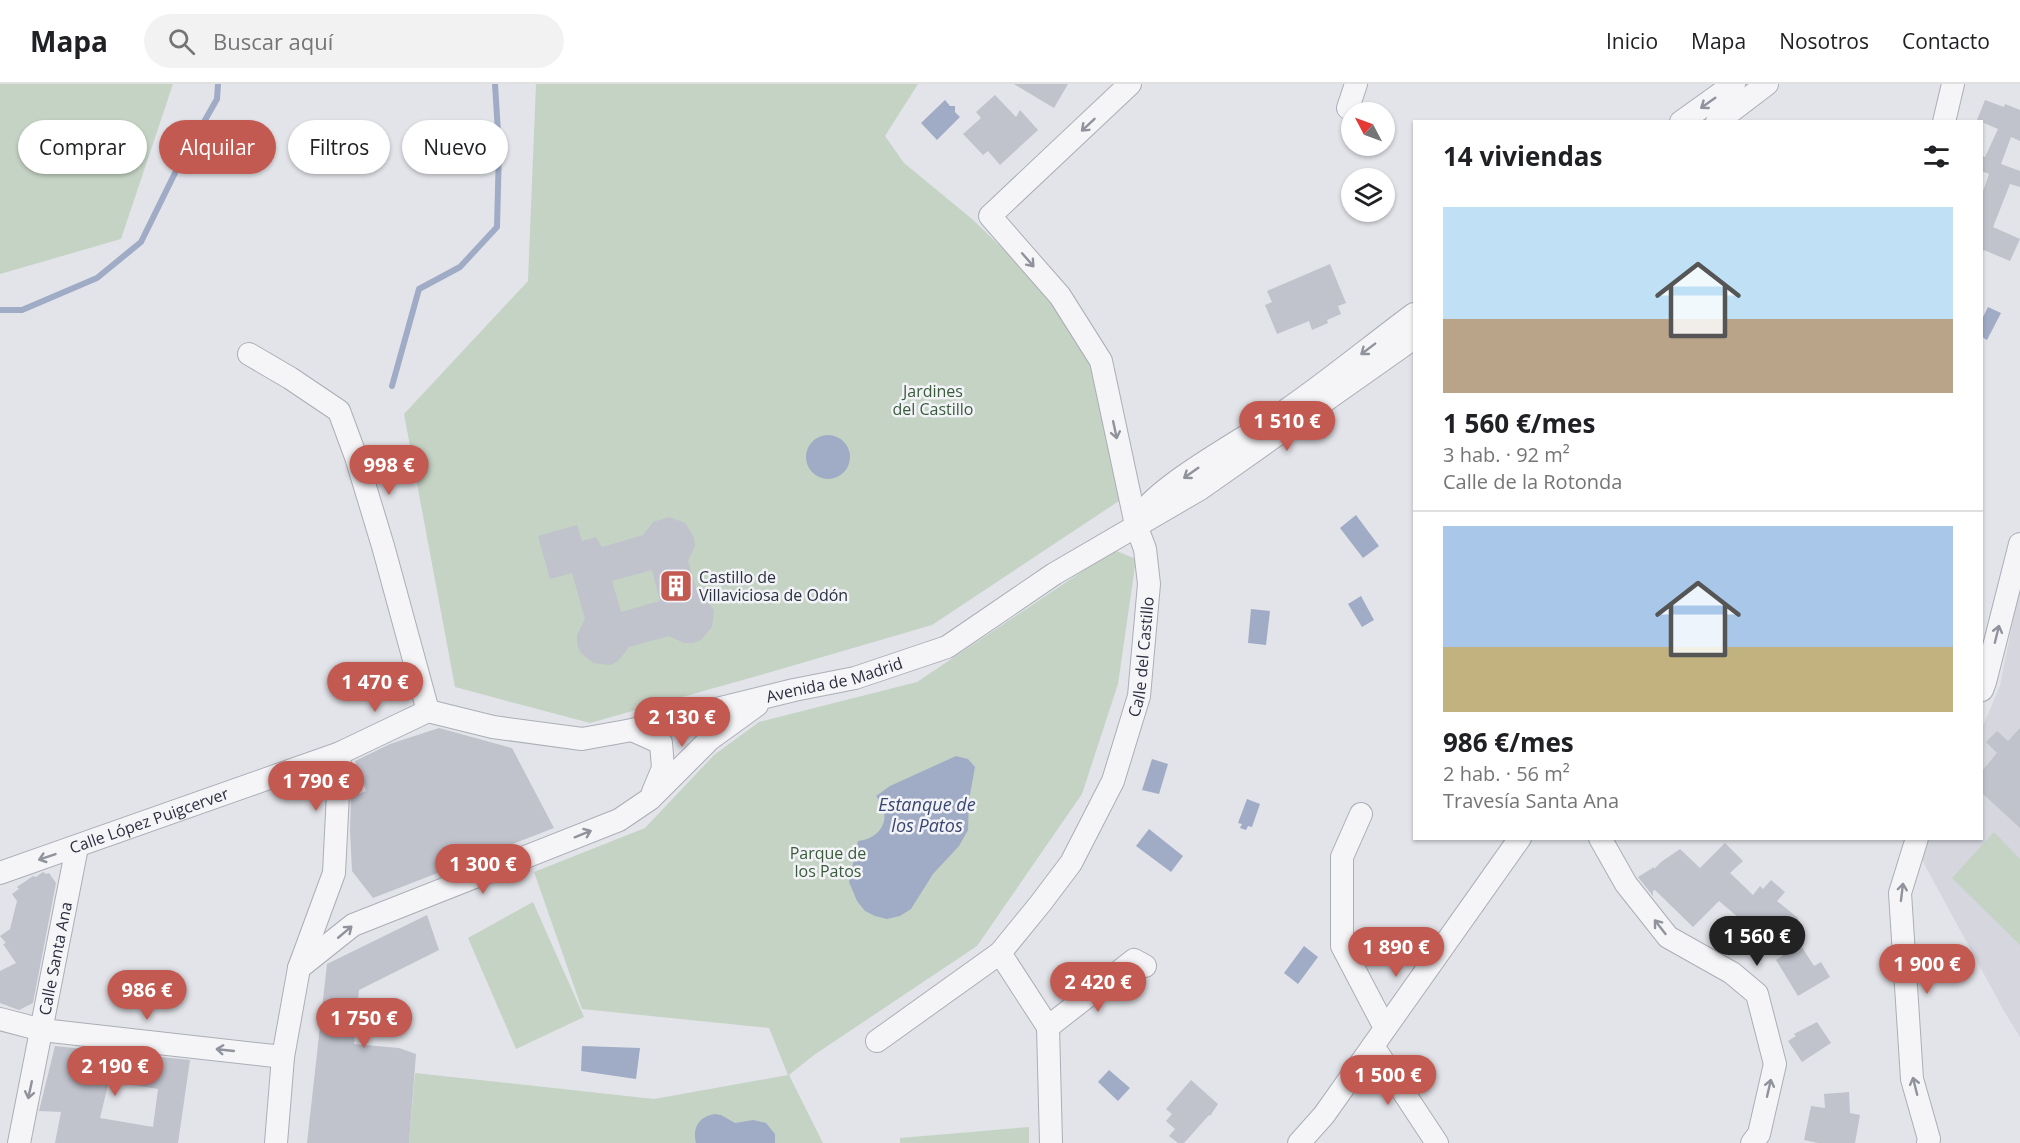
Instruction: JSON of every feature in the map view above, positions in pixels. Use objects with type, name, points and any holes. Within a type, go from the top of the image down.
[{"type":"street","name":"Calle del Castillo","points":[[877,1041],[1000,953],[1040,904],[1071,863],[1113,781],[1139,696],[1149,584],[1145,549],[1136,525],[1101,361],[1060,296],[990,216],[1130,84]]},
{"type":"street","points":[[1350,102],[1356,84]]},
{"type":"street","points":[[1684,120],[1734,84]]},
{"type":"street","points":[[1720,120],[1767,84]]},
{"type":"street","points":[[1944,120],[1953,84]]},
{"type":"street","name":"Avenida de Madrid","points":[[1136,525],[1142,513],[1160,495],[1214,456],[1276,417],[1413,315]]},
{"type":"street","name":"Avenida de Madrid","points":[[428,711],[493,727],[582,739],[632,730],[855,678],[947,647],[1054,574],[1200,489],[1413,339]]},
{"type":"street","points":[[249,354],[339,411],[356,457],[383,546],[428,711]]},
{"type":"street","points":[[1983,688],[2020,544]]},
{"type":"street","points":[[299,968],[353,925],[619,820],[650,799],[710,739],[766,698]]},
{"type":"street","name":"Calle López Puigcerver","points":[[0,873],[340,753],[428,711]]},
{"type":"street","points":[[632,730],[661,742],[663,768],[650,799]]},
{"type":"street","points":[[276,1143],[284,1057],[299,968],[334,873],[340,753]]},
{"type":"street","points":[[1361,814],[1342,857],[1342,945],[1379,1037],[1437,1143]]},
{"type":"street","points":[[1299,1143],[1324,1114],[1519,840]]},
{"type":"street","points":[[1601,840],[1626,884],[1668,937],[1732,973],[1757,994],[1774,1064],[1759,1134],[1752,1143]]},
{"type":"street","points":[[1916,840],[1900,893],[1912,1080],[1929,1139],[1928,1143]]},
{"type":"street","name":"Calle Santa Ana","points":[[19,1143],[77,847]]},
{"type":"street","points":[[1000,953],[1048,1027],[1051,1143]]},
{"type":"street","points":[[1048,1027],[1134,960],[1145,966]]},
{"type":"street","points":[[0,1019],[42,1030],[284,1057]]},
{"type":"shaded area","points":[[2020,584],[2020,1037],[1921,858],[1929,840],[1983,840],[1983,726],[2000,686]]},
{"type":"green space","points":[[0,84],[173,84],[159,120],[147,162],[147,120],[18,120],[18,174],[143,174],[121,239],[0,274]]},
{"type":"green space","name":"Jardines del Castillo","points":[[536,84],[918,84],[885,136],[904,163],[972,219],[1048,292],[1093,369],[1134,491],[932,625],[764,674],[590,723],[455,687],[404,414],[528,281]]},
{"type":"green space","name":"Parque de los Patos","points":[[1114,550],[1136,559],[1118,684],[1082,794],[977,946],[814,1055],[789,1075],[823,1143],[409,1143],[415,1073],[654,1099],[788,1075],[769,1028],[582,1009],[534,872],[645,828],[714,755],[759,722],[917,682]]},
{"type":"green space","points":[[1994,832],[2020,859],[2020,945],[1952,878]]},
{"type":"green space","points":[[533,902],[584,1017],[516,1049],[468,938]]},
{"type":"green space","points":[[1029,1127],[1029,1143],[900,1143],[900,1138]]},
{"type":"water","points":[[945,100],[950,106],[955,106],[955,112],[960,117],[937,140],[921,123]]},
{"type":"water","points":[[1988,307],[2001,313],[1987,340],[1983,338],[1983,317]]},
{"type":"water","points":[[828,435],[844,441],[850,457],[844,473],[828,479],[812,473],[806,457],[812,441]]},
{"type":"water","points":[[1356,515],[1379,546],[1363,558],[1340,528]]},
{"type":"water","points":[[1361,596],[1374,620],[1362,627],[1348,604]]},
{"type":"water","points":[[1251,609],[1270,611],[1266,645],[1248,643]]},
{"type":"water","name":"Estanque de los Patos","points":[[956,756],[968,759],[975,767],[969,800],[968,830],[959,846],[933,874],[911,909],[900,916],[887,919],[865,911],[857,901],[849,882],[858,841],[874,836],[883,825],[884,811],[876,796],[890,786]]},
{"type":"water","points":[[1152,759],[1168,764],[1159,794],[1142,790]]},
{"type":"water","points":[[1247,799],[1260,804],[1252,827],[1248,826],[1246,830],[1240,828],[1242,824],[1238,823]]},
{"type":"water","points":[[1149,829],[1183,856],[1171,872],[1136,846]]},
{"type":"water","points":[[1407,933],[1421,944],[1398,973],[1384,961]]},
{"type":"water","points":[[1304,946],[1318,957],[1298,984],[1284,973]]},
{"type":"water","points":[[582,1046],[640,1048],[636,1079],[581,1071]]},
{"type":"water","points":[[1109,1070],[1130,1088],[1118,1101],[1098,1082]]},
{"type":"water","points":[[715,1114],[735,1123],[753,1120],[766,1123],[775,1134],[775,1143],[696,1143],[695,1132],[698,1124],[705,1117]]},
{"type":"building","points":[[1014,84],[1068,84],[1054,108]]},
{"type":"building","points":[[995,95],[1016,117],[1020,110],[1038,130],[1000,165],[988,151],[983,155],[963,134],[981,118],[976,112]]},
{"type":"building","points":[[1985,100],[2020,110],[2020,141],[2011,137],[2001,164],[2020,171],[2020,187],[2010,184],[1993,227],[2020,239],[2010,261],[1983,252],[1983,191],[1989,174],[1983,171],[1983,156],[1985,157],[1998,129],[1983,123],[1983,120],[1977,120]]},
{"type":"building","points":[[1330,264],[1346,303],[1338,306],[1341,314],[1312,330],[1309,321],[1277,334],[1265,305],[1272,302],[1267,291]]},
{"type":"building","name":"Castillo de Villaviciosa de Odón","points":[[669,517],[685,523],[694,537],[695,546],[688,561],[697,592],[704,596],[714,610],[712,627],[701,640],[693,643],[684,643],[669,636],[629,647],[618,661],[610,665],[593,663],[580,652],[577,643],[577,635],[585,619],[572,573],[550,579],[538,536],[577,525],[582,541],[596,537],[602,547],[643,535],[653,522]],"holes":[[[652,570],[660,601],[621,612],[612,581]]]},
{"type":"building","points":[[439,728],[512,748],[554,828],[373,898],[352,871],[351,797],[366,791],[355,761],[390,744]]},
{"type":"building","points":[[2020,728],[2020,828],[1983,794],[1983,770],[1997,753],[1986,742],[1997,731],[2008,741]]},
{"type":"building","points":[[1725,843],[1743,861],[1730,873],[1753,895],[1760,886],[1763,889],[1771,880],[1785,892],[1777,901],[1798,918],[1787,931],[1774,919],[1759,935],[1719,901],[1693,927],[1655,890],[1653,896],[1638,877],[1654,867],[1654,869],[1680,849],[1700,868]]},
{"type":"building","points":[[43,872],[49,873],[56,883],[33,1003],[19,1010],[0,1003],[0,971],[16,963],[0,936],[10,929],[17,901],[12,894],[19,889],[17,887]]},
{"type":"building","points":[[427,915],[439,950],[359,990],[354,1044],[399,1048],[416,1054],[409,1143],[307,1143],[327,964]]},
{"type":"building","points":[[1800,944],[1814,966],[1821,962],[1830,977],[1798,996],[1776,960]]},
{"type":"building","points":[[1817,1022],[1831,1043],[1802,1062],[1788,1041],[1796,1036],[1794,1034]]},
{"type":"building","points":[[55,1046],[190,1060],[178,1143],[55,1143],[61,1112],[39,1111]],"holes":[[[109,1081],[158,1089],[153,1127],[100,1118]]]},
{"type":"building","points":[[1191,1080],[1218,1104],[1210,1116],[1184,1143],[1178,1143],[1169,1136],[1175,1129],[1166,1121],[1172,1114],[1166,1109]]},
{"type":"building","points":[[1849,1092],[1850,1113],[1860,1115],[1855,1143],[1818,1143],[1804,1140],[1811,1106],[1825,1108],[1824,1094]]},
{"type":"waterway","points":[[0,310],[22,310],[97,278],[141,242],[175,173],[217,99],[218,84]]},
{"type":"waterway","points":[[392,386],[419,289],[460,267],[497,227],[499,149],[495,84]]},
{"type":"place","name":"Castillo de Villaviciosa de Odón","points":[[676,586]]}]
